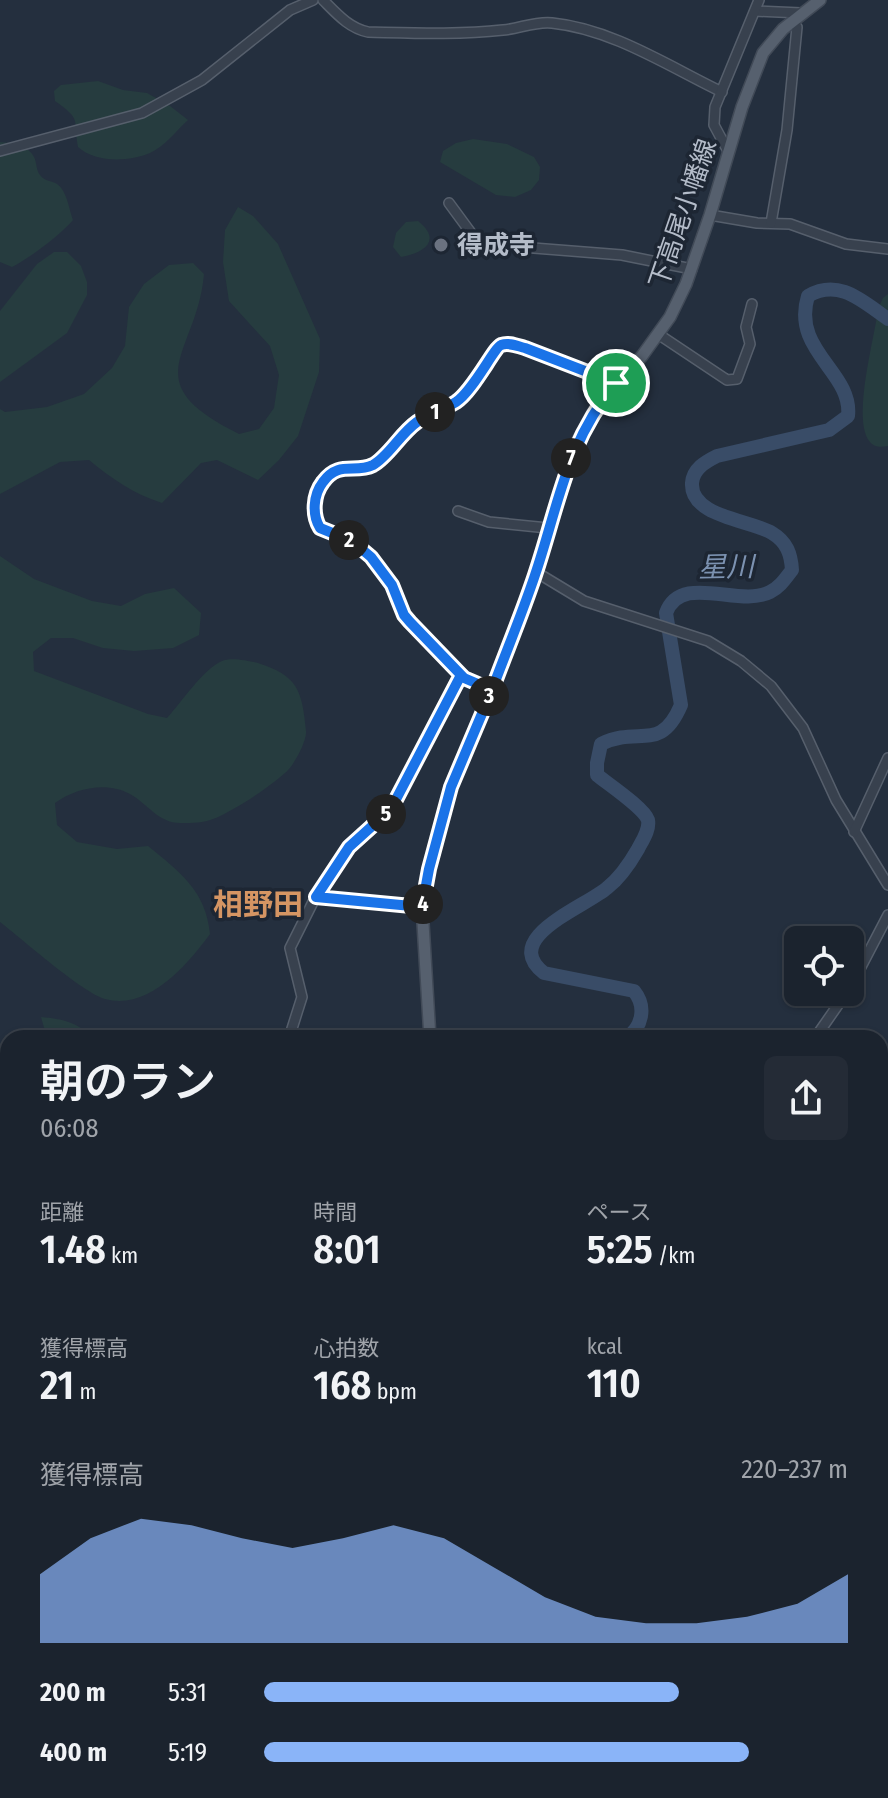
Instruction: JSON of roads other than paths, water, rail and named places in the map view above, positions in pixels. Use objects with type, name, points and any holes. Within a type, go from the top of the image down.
[{"type":"main road","name":"下高尾小幡線","points":[[430,1030],[422,907],[429,869],[451,787],[492,690],[536,572],[576,444],[596,407],[642,356],[670,317],[692,269],[757,65],[773,40],[801,13],[820,0]]},
{"type":"street","points":[[0,151],[142,113],[192,87],[290,10],[313,0]]},
{"type":"street","points":[[323,0],[347,23],[368,32],[444,34],[506,30],[550,22],[578,28],[625,44],[722,92]]},
{"type":"street","points":[[728,151],[714,125],[715,107],[757,3],[801,13]]},
{"type":"street","points":[[771,223],[790,100],[797,27],[791,22]]},
{"type":"street","points":[[449,203],[474,237],[484,244],[622,255],[692,269]]},
{"type":"street","points":[[710,215],[790,224],[846,244],[888,249]]},
{"type":"street","points":[[658,334],[727,380],[737,379],[750,344],[746,327],[752,304]]},
{"type":"street","points":[[492,690],[461,675],[404,615],[392,585],[371,557],[352,541],[324,532],[317,525],[316,498],[320,486],[337,469],[370,467],[415,423],[466,394],[488,366],[494,350],[501,345],[513,344],[616,383]]},
{"type":"street","points":[[458,511],[489,522],[548,528]]},
{"type":"street","points":[[536,572],[584,601],[708,641],[741,661],[771,686],[803,728],[836,800],[888,885]]},
{"type":"street","points":[[292,1030],[302,997],[290,948],[316,897],[349,847],[391,809],[461,675]]},
{"type":"street","points":[[854,832],[888,758]]},
{"type":"street","points":[[316,897],[422,907]]},
{"type":"street","points":[[864,961],[888,915]]},
{"type":"street","points":[[821,1030],[838,1006]]},
{"type":"waterway","name":"星川","points":[[635,1030],[641,1010],[634,991],[544,973],[533,960],[532,948],[550,924],[616,880],[632,860],[647,831],[645,815],[597,775],[597,763],[601,744],[614,739],[656,734],[673,720],[681,705],[666,613],[674,601],[697,593],[757,596],[777,588],[792,570],[789,554],[781,540],[772,533],[723,516],[701,503],[694,494],[693,478],[700,466],[717,456],[829,430],[848,416],[847,400],[841,386],[808,332],[805,315],[808,296],[830,289],[840,291],[859,299],[888,319]]},
{"type":"place","name":"得成寺","points":[[441,245]]},
{"type":"district","name":"相野田","points":[[258,905]]}]
